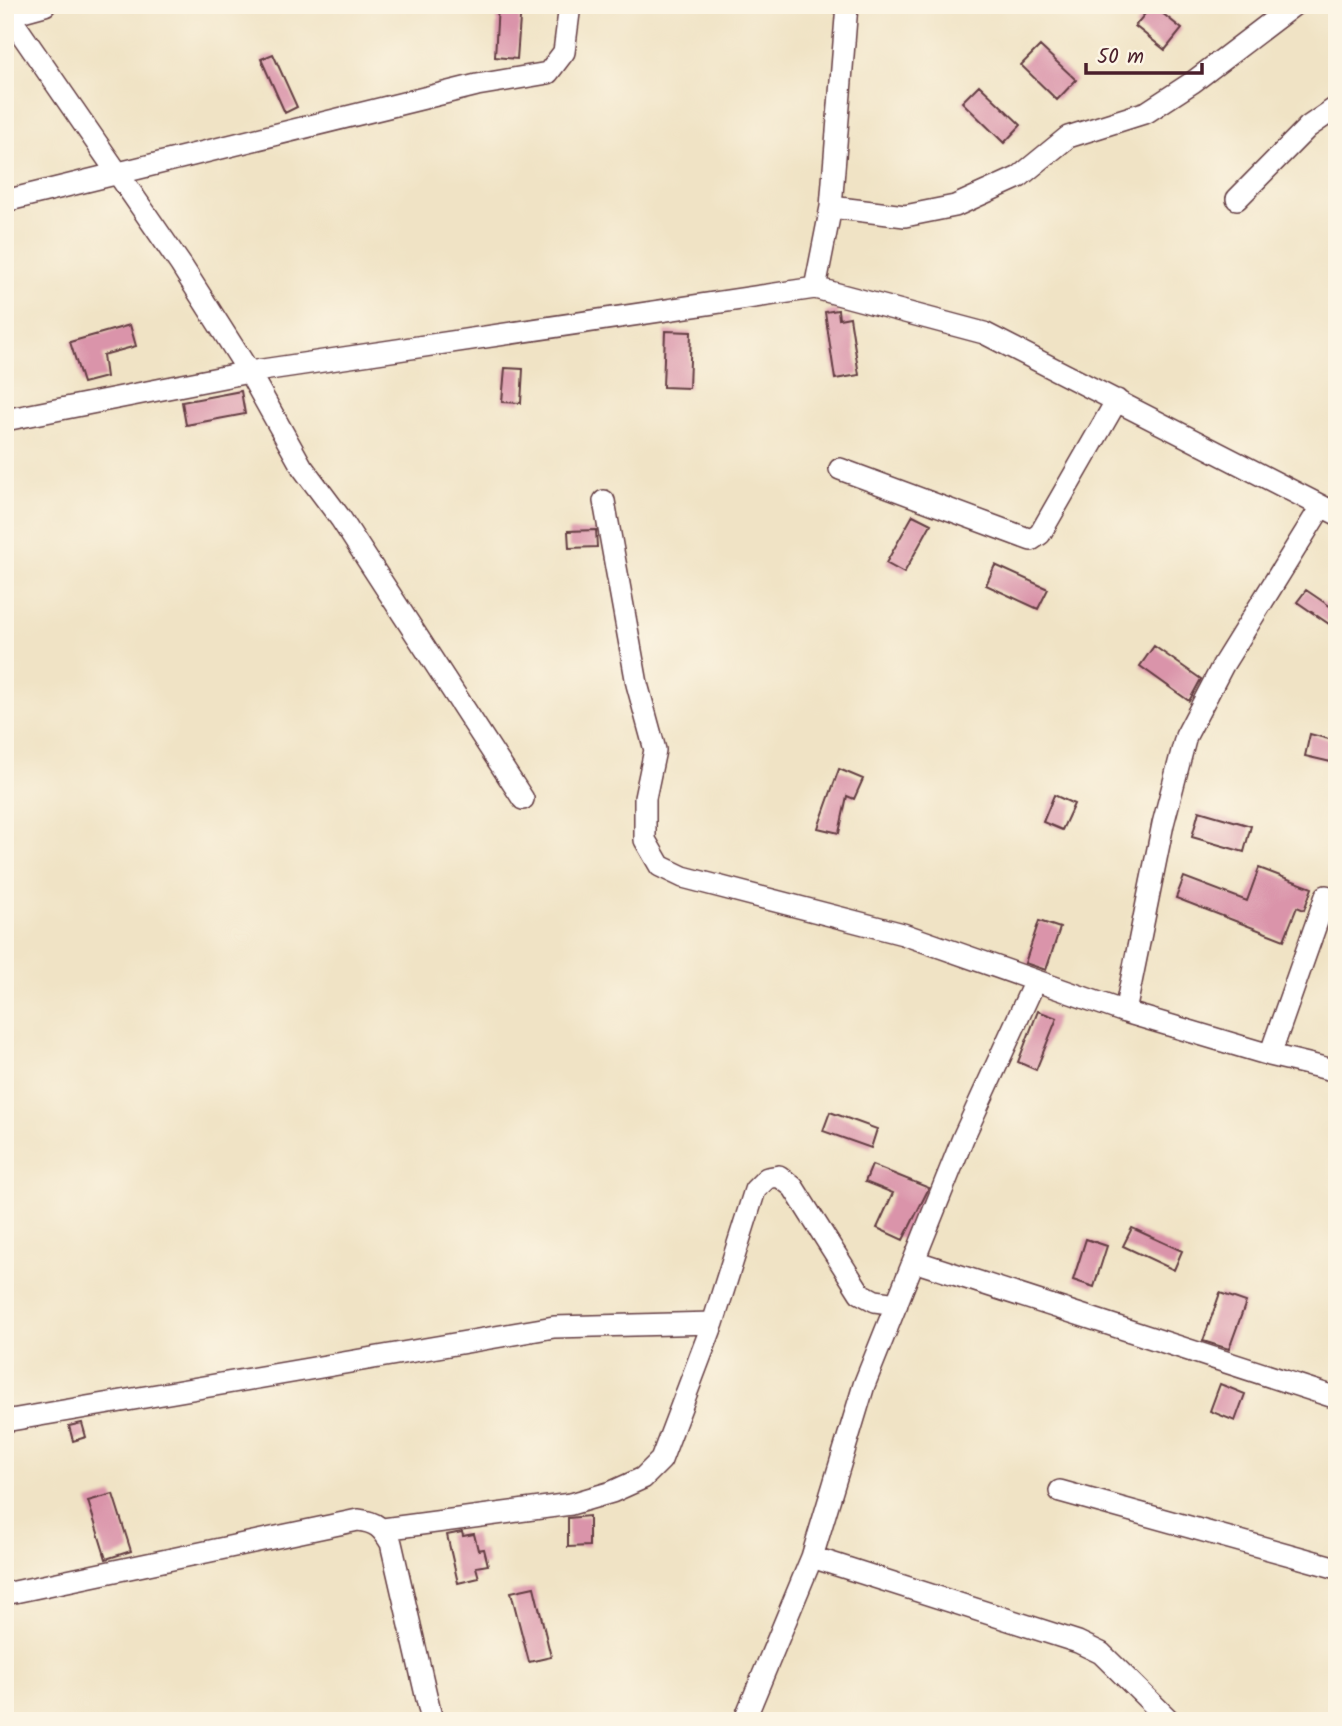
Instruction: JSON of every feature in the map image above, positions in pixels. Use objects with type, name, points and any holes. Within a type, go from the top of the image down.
[{"type":"street","points":[[45,5],[6,13],[181,265],[249,372],[302,467],[341,519],[523,799]]},
{"type":"street","points":[[5,201],[477,85],[548,73],[564,51],[569,5]]},
{"type":"street","points":[[815,288],[831,207],[847,5]]},
{"type":"street","points":[[831,207],[905,216],[955,206],[1019,177],[1068,137],[1147,112],[1193,82],[1294,5]]},
{"type":"street","points":[[1237,200],[1308,127],[1337,107]]},
{"type":"street","points":[[5,421],[249,372],[815,288],[984,333],[1329,510],[1223,665],[1186,736],[1163,824],[1125,1012]]},
{"type":"street","points":[[839,469],[1031,540],[1040,534],[1116,400]]},
{"type":"street","points":[[604,501],[637,684],[655,750],[645,798],[645,840],[660,866],[683,877],[903,934],[1125,1012],[1270,1055],[1337,1071]]},
{"type":"street","points":[[1270,1055],[1326,896]]},
{"type":"street","points":[[744,1721],[812,1557],[864,1385],[963,1138],[1035,981]]},
{"type":"street","points":[[383,1529],[571,1504],[612,1492],[643,1478],[661,1460],[713,1323],[755,1190],[767,1178],[779,1176],[793,1188],[860,1293],[875,1301],[897,1304]]},
{"type":"street","points":[[915,1261],[1337,1398]]},
{"type":"street","points":[[5,1421],[554,1327],[713,1323]]},
{"type":"street","points":[[1060,1491],[1337,1567]]},
{"type":"street","points":[[5,1594],[358,1520],[371,1521],[383,1529],[391,1543],[432,1721]]},
{"type":"street","points":[[812,1557],[1078,1642],[1101,1653],[1170,1721]]},
{"type":"building","points":[[498,5],[521,5],[517,59],[495,57]]},
{"type":"building","points":[[1152,5],[1182,29],[1165,50],[1135,26]]},
{"type":"building","points":[[1040,46],[1076,80],[1057,100],[1021,65]]},
{"type":"building","points":[[273,54],[297,107],[285,113],[261,59]]},
{"type":"building","points":[[979,85],[1021,125],[1004,143],[962,102]]},
{"type":"building","points":[[838,310],[839,319],[850,317],[859,375],[835,379],[825,312]]},
{"type":"building","points":[[130,325],[136,346],[103,355],[106,377],[83,383],[70,342]]},
{"type":"building","points":[[665,331],[691,332],[689,388],[663,387]]},
{"type":"building","points":[[505,368],[523,369],[521,403],[502,402]]},
{"type":"building","points":[[241,391],[245,414],[186,425],[182,402]]},
{"type":"building","points":[[913,515],[931,524],[904,573],[886,563]]},
{"type":"building","points":[[596,530],[597,547],[569,548],[568,531]]},
{"type":"building","points":[[995,565],[1048,589],[1038,609],[986,585]]},
{"type":"building","points":[[1306,590],[1337,611],[1337,619],[1332,626],[1297,602]]},
{"type":"building","points":[[1154,646],[1201,679],[1189,701],[1140,666]]},
{"type":"building","points":[[1310,734],[1336,741],[1331,762],[1305,756]]},
{"type":"building","points":[[839,769],[863,779],[854,799],[847,796],[839,833],[818,828]]},
{"type":"building","points":[[1054,795],[1074,804],[1062,830],[1043,822]]},
{"type":"building","points":[[1199,811],[1251,826],[1244,852],[1192,837]]},
{"type":"building","points":[[1259,868],[1312,888],[1304,910],[1297,907],[1284,940],[1176,898],[1184,877],[1247,901]]},
{"type":"building","points":[[1039,921],[1060,928],[1046,970],[1025,963]]},
{"type":"building","points":[[1038,1011],[1057,1018],[1036,1070],[1018,1062]]},
{"type":"building","points":[[830,1112],[877,1129],[871,1148],[823,1131]]},
{"type":"building","points":[[872,1165],[929,1188],[903,1240],[877,1228],[893,1193],[865,1182]]},
{"type":"building","points":[[1132,1228],[1182,1251],[1174,1270],[1123,1246]]},
{"type":"building","points":[[1086,1239],[1107,1246],[1094,1287],[1073,1280]]},
{"type":"building","points":[[1220,1293],[1246,1302],[1229,1349],[1203,1341]]},
{"type":"building","points":[[1220,1384],[1245,1394],[1235,1421],[1210,1411]]},
{"type":"building","points":[[82,1423],[86,1437],[73,1441],[69,1426]]},
{"type":"building","points":[[113,1494],[131,1551],[106,1559],[88,1501]]},
{"type":"building","points":[[589,1516],[589,1546],[568,1547],[568,1518]]},
{"type":"building","points":[[462,1532],[463,1536],[474,1534],[478,1550],[484,1549],[488,1565],[476,1567],[479,1578],[458,1583],[447,1535]]},
{"type":"building","points":[[534,1587],[551,1657],[529,1662],[511,1592]]}]
